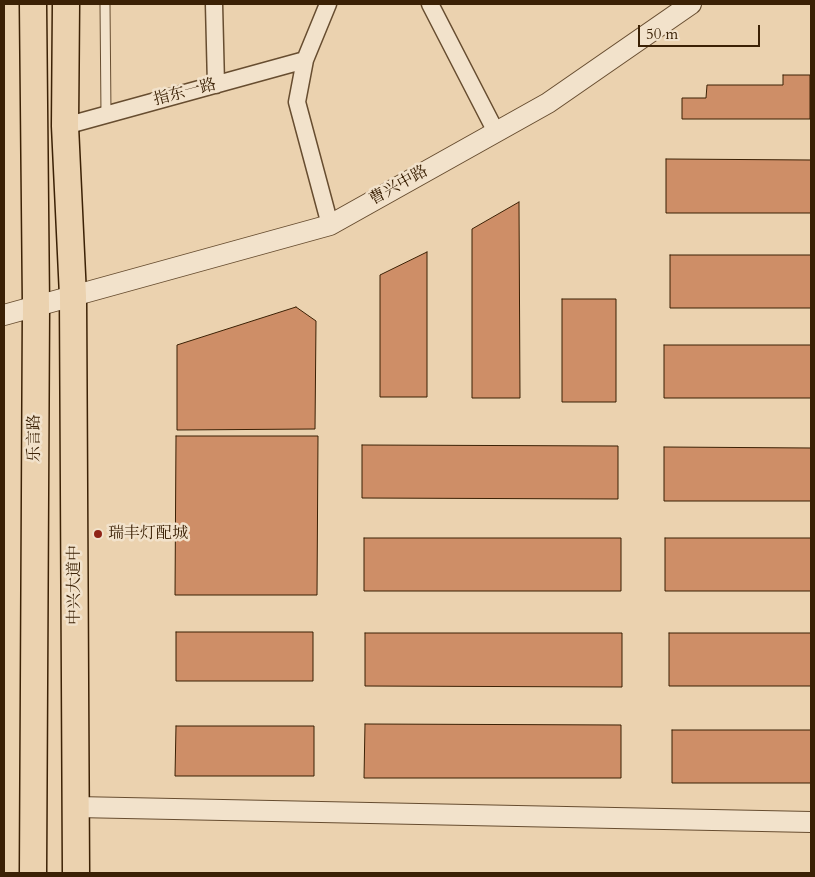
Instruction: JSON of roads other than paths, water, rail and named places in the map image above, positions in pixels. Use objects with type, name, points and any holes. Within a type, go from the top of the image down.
[{"type":"main road","name":"乐言路","points":[[32,873],[36,306],[33,4]]},
{"type":"main road","points":[[66,4],[65,126],[74,296]]},
{"type":"main road","name":"中兴大道中","points":[[74,296],[76,873]]},
{"type":"street","points":[[214,4],[216,85]]},
{"type":"street","points":[[328,4],[305,60],[296,102],[330,225]]},
{"type":"street","points":[[430,4],[496,132]]},
{"type":"street","name":"曹兴中路","points":[[4,315],[330,225],[548,103],[691,4]]},
{"type":"street","name":"指东一路","points":[[65,126],[305,60]]},
{"type":"street","points":[[76,807],[811,822]]},
{"type":"lane","points":[[105,4],[106,114]]},
{"type":"place","name":"瑞丰灯配城","points":[[98,534]]}]
